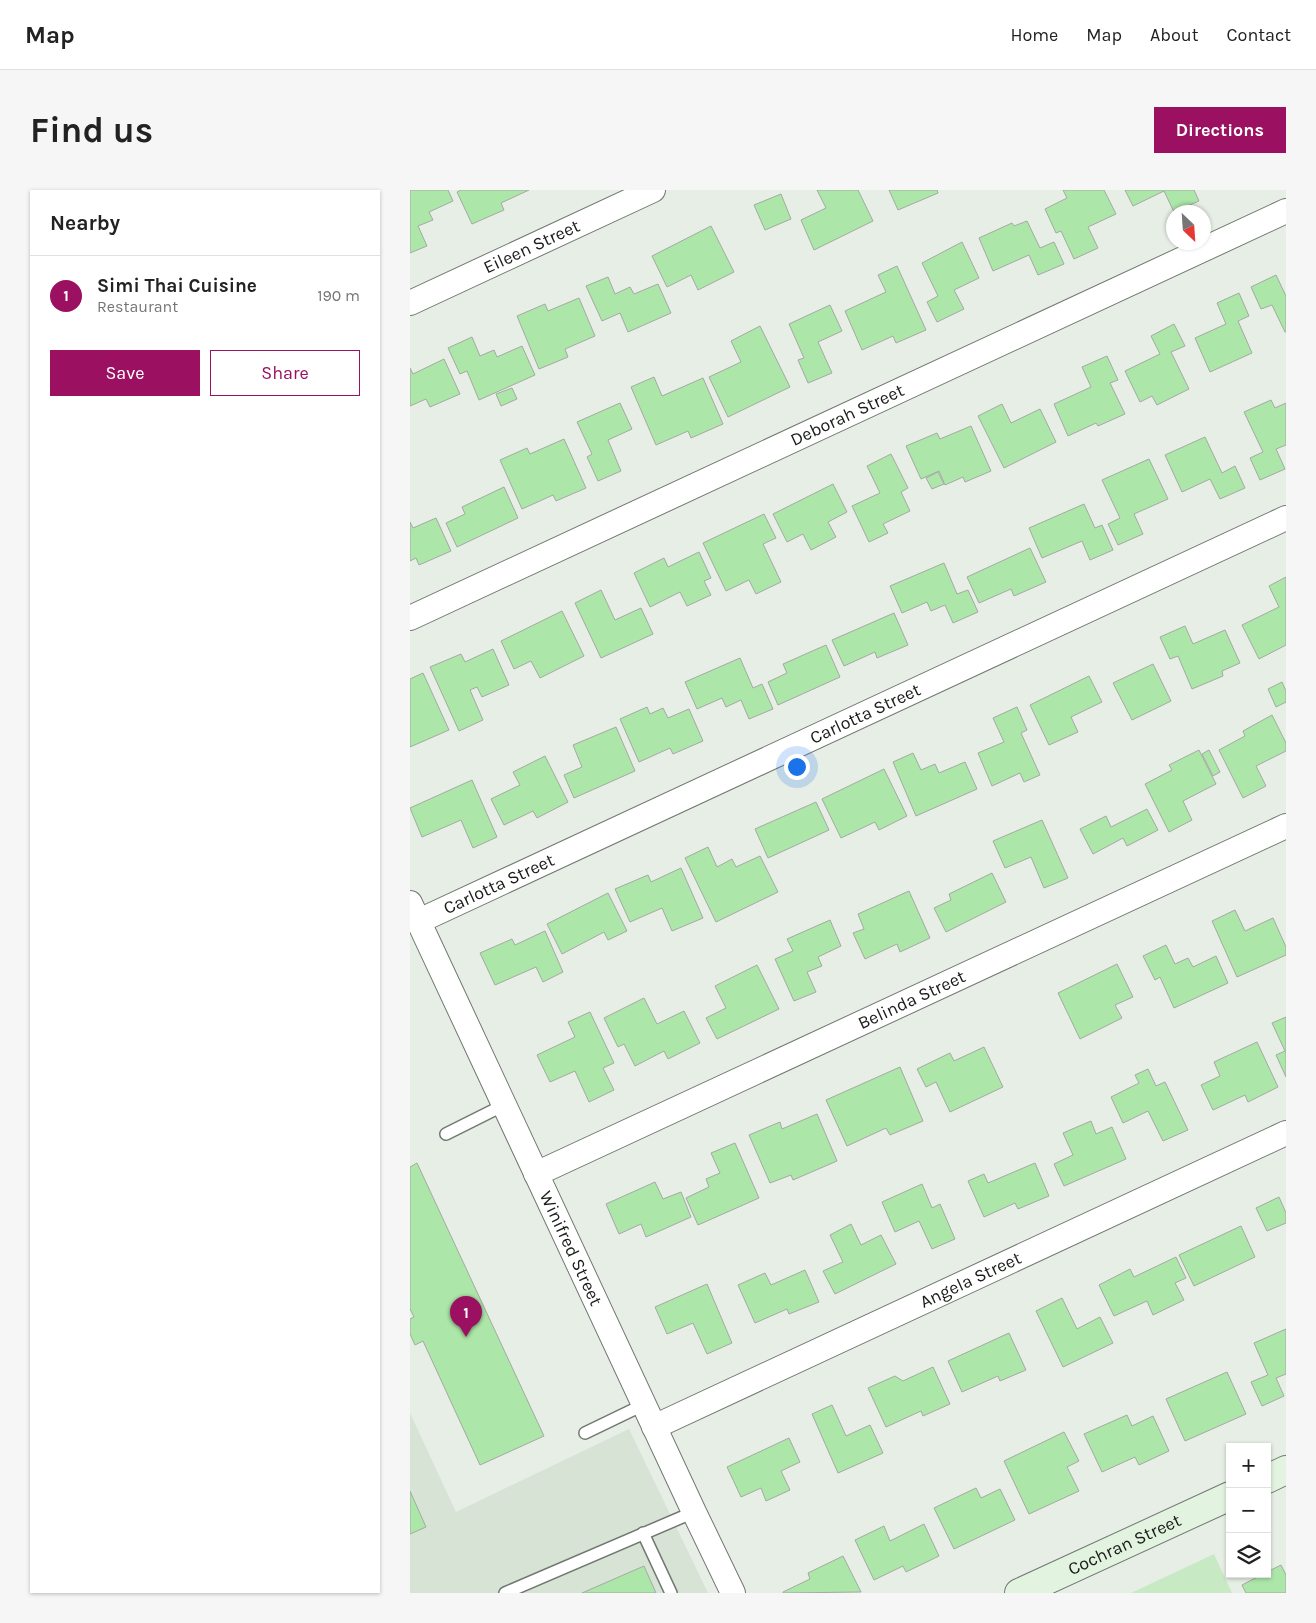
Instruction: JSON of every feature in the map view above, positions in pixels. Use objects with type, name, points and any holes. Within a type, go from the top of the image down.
[{"type":"main road","name":"Cochran Street","points":[[1019,1593],[1226,1498]]},
{"type":"street","name":"Eileen Street","points":[[410,303],[653,190]]},
{"type":"street","name":"Deborah Street","points":[[410,618],[1286,211]]},
{"type":"street","name":"Carlotta Street","points":[[414,912],[1286,518]]},
{"type":"street","name":"Belinda Street","points":[[536,1174],[1286,826]]},
{"type":"street","name":"Winifred Street","points":[[414,912],[643,1405],[733,1593]]},
{"type":"street","name":"Angela Street","points":[[654,1427],[1286,1133]]},
{"type":"lane","points":[[446,1134],[504,1105]]},
{"type":"lane","points":[[585,1433],[643,1405]]},
{"type":"lane","points":[[505,1593],[694,1512]]},
{"type":"lane","points":[[643,1533],[671,1593]]},
{"type":"shaded area","points":[[410,1413],[456,1512],[629,1429],[708,1593],[410,1593]]},
{"type":"green space","points":[[1214,1554],[1232,1593],[1131,1593]]},
{"type":"building","points":[[410,190],[448,190],[453,201],[429,212],[433,220],[418,226],[427,246],[410,253]]},
{"type":"building","points":[[461,190],[529,190],[501,203],[504,210],[472,224],[457,192]]},
{"type":"building","points":[[817,190],[858,190],[873,221],[814,250],[801,220],[826,208]]},
{"type":"building","points":[[889,190],[937,190],[938,193],[898,210]]},
{"type":"building","points":[[1063,190],[1104,190],[1116,214],[1088,227],[1098,248],[1074,259],[1061,231],[1056,233],[1045,209],[1067,198]]},
{"type":"building","points":[[1125,190],[1194,190],[1199,201],[1190,205],[1171,205],[1164,191],[1133,206]]},
{"type":"building","points":[[781,194],[791,219],[765,230],[754,205]]},
{"type":"building","points":[[1027,221],[1040,248],[1054,242],[1064,264],[1038,275],[1029,255],[993,271],[979,238],[1012,223],[1014,226]]},
{"type":"building","points":[[711,226],[734,272],[698,290],[691,275],[667,287],[652,256]]},
{"type":"building","points":[[962,242],[979,278],[954,290],[964,309],[937,322],[927,302],[938,296],[922,263]]},
{"type":"building","points":[[897,266],[926,330],[896,343],[893,336],[862,350],[845,311],[886,292],[878,275]]},
{"type":"building","points":[[1276,275],[1286,296],[1286,332],[1272,305],[1261,309],[1251,287]]},
{"type":"building","points":[[608,277],[615,294],[630,287],[634,294],[658,284],[671,313],[628,332],[620,313],[602,321],[586,286]]},
{"type":"building","points":[[1239,293],[1249,316],[1238,321],[1252,353],[1210,372],[1195,338],[1226,324],[1217,303]]},
{"type":"building","points":[[579,298],[595,336],[565,349],[568,357],[539,369],[517,316],[545,304],[548,311]]},
{"type":"building","points":[[830,305],[842,331],[818,342],[832,373],[808,383],[798,360],[804,358],[789,324]]},
{"type":"building","points":[[1174,324],[1185,346],[1171,352],[1189,389],[1157,405],[1152,396],[1140,402],[1125,371],[1160,354],[1151,336]]},
{"type":"building","points":[[760,326],[790,387],[728,417],[709,377],[741,362],[731,341]]},
{"type":"building","points":[[472,337],[480,356],[494,350],[497,357],[522,346],[535,375],[479,400],[467,371],[460,374],[448,348]]},
{"type":"building","points":[[1107,356],[1118,380],[1110,383],[1125,414],[1098,426],[1096,423],[1068,436],[1054,404],[1091,387],[1082,367]]},
{"type":"building","points":[[444,359],[460,394],[430,407],[426,399],[410,406],[410,368],[413,374]]},
{"type":"building","points":[[654,377],[662,396],[703,378],[723,424],[691,438],[688,431],[656,445],[631,387]]},
{"type":"building","points":[[512,388],[517,399],[501,406],[496,394]]},
{"type":"building","points":[[1271,400],[1275,408],[1286,403],[1286,445],[1276,449],[1285,469],[1260,480],[1250,458],[1263,452],[1244,412]]},
{"type":"building","points":[[620,403],[632,429],[608,440],[621,471],[598,481],[587,457],[592,454],[577,422]]},
{"type":"building","points":[[1002,404],[1011,423],[1040,409],[1056,442],[1004,468],[978,416]]},
{"type":"building","points":[[971,426],[991,471],[965,482],[963,477],[945,485],[939,471],[921,479],[906,446],[937,433],[940,439]]},
{"type":"building","points":[[1205,437],[1222,473],[1235,466],[1245,488],[1220,499],[1210,479],[1182,492],[1165,455]]},
{"type":"building","points":[[564,439],[586,488],[556,501],[553,495],[522,509],[500,460],[527,448],[530,454]]},
{"type":"building","points":[[891,454],[908,488],[901,492],[910,511],[883,524],[888,533],[869,542],[852,506],[880,493],[867,466]]},
{"type":"building","points":[[1149,459],[1168,499],[1134,514],[1143,534],[1118,545],[1108,524],[1120,518],[1102,480]]},
{"type":"building","points":[[938,472],[944,484],[932,489],[926,478]]},
{"type":"building","points":[[833,484],[847,512],[828,522],[836,537],[811,550],[803,534],[787,542],[773,514]]},
{"type":"building","points":[[504,487],[518,518],[457,547],[446,523],[465,514],[462,507]]},
{"type":"building","points":[[1084,504],[1095,528],[1102,525],[1113,550],[1090,560],[1082,541],[1042,558],[1029,528]]},
{"type":"building","points":[[764,514],[776,538],[763,544],[781,582],[756,594],[749,580],[726,591],[703,543]]},
{"type":"building","points":[[436,518],[451,551],[419,565],[416,558],[410,561],[410,522],[413,528]]},
{"type":"building","points":[[1030,548],[1046,582],[1014,596],[1011,589],[979,603],[967,577]]},
{"type":"building","points":[[699,552],[711,578],[704,581],[711,595],[687,606],[680,592],[650,607],[634,573],[664,558],[668,567]]},
{"type":"building","points":[[944,563],[957,594],[968,590],[978,612],[953,623],[945,605],[931,611],[927,602],[902,613],[890,586]]},
{"type":"building","points":[[1286,577],[1286,645],[1259,659],[1242,625],[1279,607],[1269,586]]},
{"type":"building","points":[[601,590],[615,620],[641,608],[653,634],[601,658],[575,603]]},
{"type":"building","points":[[562,611],[584,656],[540,678],[531,661],[514,669],[501,641]]},
{"type":"building","points":[[894,613],[908,645],[877,658],[875,652],[844,666],[832,640]]},
{"type":"building","points":[[1185,626],[1193,644],[1225,630],[1240,663],[1222,671],[1223,676],[1192,689],[1178,656],[1170,659],[1160,637]]},
{"type":"building","points":[[826,645],[840,677],[778,705],[768,682],[787,673],[783,664]]},
{"type":"building","points":[[493,649],[509,685],[482,697],[477,687],[470,690],[483,720],[459,731],[430,667],[461,654],[465,662]]},
{"type":"building","points":[[740,658],[753,688],[762,684],[773,709],[749,719],[741,700],[726,707],[722,698],[697,709],[685,682]]},
{"type":"building","points":[[1153,664],[1171,701],[1132,720],[1113,683]]},
{"type":"building","points":[[423,673],[449,730],[410,747],[410,679]]},
{"type":"building","points":[[1089,676],[1102,702],[1071,717],[1078,732],[1049,745],[1030,705]]},
{"type":"building","points":[[1282,682],[1286,691],[1286,702],[1276,707],[1268,689]]},
{"type":"building","points":[[647,707],[650,714],[663,708],[668,718],[689,709],[703,741],[673,754],[670,748],[639,762],[620,719]]},
{"type":"building","points":[[1017,707],[1027,730],[1021,733],[1040,775],[1024,782],[1020,773],[992,786],[978,753],[1004,742],[993,718]]},
{"type":"building","points":[[1272,715],[1286,743],[1286,751],[1256,766],[1266,786],[1243,798],[1219,750],[1245,736],[1243,731]]},
{"type":"building","points":[[616,727],[635,771],[574,798],[564,775],[582,767],[573,745]]},
{"type":"building","points":[[1199,750],[1216,784],[1183,801],[1192,820],[1169,832],[1145,784],[1172,770],[1169,765]]},
{"type":"building","points":[[1209,750],[1220,772],[1213,776],[1202,754]]},
{"type":"building","points":[[913,753],[921,770],[935,764],[939,773],[965,762],[977,789],[916,816],[893,762]]},
{"type":"building","points":[[545,756],[568,802],[537,818],[533,811],[504,825],[491,799],[520,785],[513,772]]},
{"type":"building","points":[[884,769],[907,816],[879,830],[875,822],[841,838],[822,799]]},
{"type":"building","points":[[472,780],[497,837],[473,848],[461,820],[422,837],[410,808]]},
{"type":"building","points":[[816,802],[829,830],[768,858],[755,829]]},
{"type":"building","points":[[1147,809],[1158,830],[1127,846],[1123,838],[1093,854],[1080,829],[1106,816],[1111,827]]},
{"type":"building","points":[[1042,820],[1068,878],[1044,888],[1031,857],[1005,868],[993,841]]},
{"type":"building","points":[[708,847],[717,867],[732,859],[736,867],[760,856],[778,892],[716,922],[685,858]]},
{"type":"building","points":[[681,868],[703,918],[672,931],[662,908],[630,922],[615,889],[648,875],[651,882]]},
{"type":"building","points":[[992,873],[1006,902],[946,932],[934,908],[951,900],[949,894]]},
{"type":"building","points":[[909,891],[930,938],[900,952],[897,944],[865,959],[853,933],[864,929],[858,914]]},
{"type":"building","points":[[608,893],[627,931],[608,940],[604,932],[562,954],[547,924]]},
{"type":"building","points":[[1235,910],[1245,931],[1273,918],[1286,947],[1286,955],[1237,977],[1212,921]]},
{"type":"building","points":[[830,920],[841,946],[818,957],[822,966],[807,972],[816,992],[794,1001],[775,959],[793,951],[787,939]]},
{"type":"building","points":[[545,931],[563,972],[543,982],[536,967],[495,985],[480,953],[512,939],[515,945]]},
{"type":"building","points":[[1166,945],[1175,964],[1188,958],[1193,967],[1216,956],[1228,983],[1174,1008],[1160,977],[1155,980],[1143,956]]},
{"type":"building","points":[[1117,964],[1133,997],[1115,1005],[1122,1018],[1080,1039],[1058,993]]},
{"type":"building","points":[[757,965],[779,1009],[717,1039],[706,1018],[726,1008],[715,986]]},
{"type":"building","points":[[644,998],[657,1024],[684,1011],[700,1043],[668,1059],[664,1051],[635,1066],[624,1044],[618,1047],[604,1018]]},
{"type":"building","points":[[590,1012],[614,1063],[603,1068],[614,1090],[589,1102],[575,1071],[550,1082],[537,1055],[575,1037],[568,1022]]},
{"type":"building","points":[[1286,1017],[1286,1077],[1276,1055],[1285,1051],[1272,1023]]},
{"type":"building","points":[[1257,1042],[1278,1087],[1248,1102],[1245,1095],[1213,1110],[1201,1085],[1220,1076],[1214,1062]]},
{"type":"building","points":[[984,1047],[1003,1087],[950,1112],[936,1082],[926,1087],[917,1069],[950,1053],[954,1061]]},
{"type":"building","points":[[900,1067],[923,1121],[890,1135],[886,1128],[847,1146],[826,1100]]},
{"type":"building","points":[[1148,1069],[1156,1086],[1165,1082],[1188,1130],[1163,1141],[1148,1111],[1123,1123],[1111,1097],[1139,1083],[1135,1075]]},
{"type":"building","points":[[817,1114],[837,1161],[793,1180],[791,1175],[770,1183],[749,1135],[780,1122],[782,1129]]},
{"type":"building","points":[[1091,1121],[1096,1134],[1112,1127],[1126,1159],[1064,1186],[1054,1164],[1073,1155],[1063,1133]]},
{"type":"building","points":[[735,1143],[759,1198],[698,1225],[686,1198],[709,1187],[706,1179],[720,1173],[711,1153]]},
{"type":"building","points":[[417,1163],[544,1436],[480,1465],[423,1341],[415,1345],[410,1334],[410,1319],[414,1317],[410,1309],[410,1167]]},
{"type":"building","points":[[1035,1163],[1049,1196],[1018,1209],[1015,1203],[984,1217],[968,1181],[984,1174],[988,1183]]},
{"type":"building","points":[[655,1182],[663,1199],[681,1192],[691,1217],[646,1237],[641,1224],[619,1234],[606,1204]]},
{"type":"building","points":[[922,1184],[932,1208],[940,1204],[955,1239],[932,1249],[919,1221],[895,1232],[882,1202]]},
{"type":"building","points":[[1279,1197],[1286,1213],[1286,1223],[1267,1231],[1256,1208]]},
{"type":"building","points":[[851,1224],[861,1245],[881,1235],[896,1264],[835,1294],[823,1271],[843,1262],[830,1235]]},
{"type":"building","points":[[1241,1226],[1255,1257],[1194,1286],[1179,1255]]},
{"type":"building","points":[[1176,1257],[1186,1278],[1175,1283],[1184,1300],[1153,1315],[1147,1301],[1114,1316],[1099,1285],[1130,1269],[1134,1277]]},
{"type":"building","points":[[805,1270],[819,1302],[789,1314],[787,1309],[755,1323],[738,1285],[765,1273],[771,1285]]},
{"type":"building","points":[[707,1284],[732,1343],[707,1354],[693,1323],[667,1334],[655,1307]]},
{"type":"building","points":[[1062,1298],[1077,1329],[1100,1317],[1113,1343],[1063,1367],[1036,1311]]},
{"type":"building","points":[[1286,1329],[1286,1374],[1276,1378],[1284,1396],[1262,1406],[1251,1382],[1268,1375],[1254,1343]]},
{"type":"building","points":[[1009,1333],[1026,1370],[1000,1381],[998,1376],[962,1392],[948,1361]]},
{"type":"building","points":[[933,1367],[950,1404],[923,1416],[921,1411],[886,1427],[868,1388],[895,1376],[903,1381]]},
{"type":"building","points":[[1227,1372],[1246,1414],[1185,1441],[1166,1399]]},
{"type":"building","points":[[832,1405],[846,1436],[870,1425],[883,1453],[838,1473],[812,1414]]},
{"type":"building","points":[[1127,1415],[1132,1426],[1153,1416],[1169,1451],[1139,1465],[1135,1457],[1102,1472],[1084,1434]]},
{"type":"building","points":[[1064,1432],[1079,1461],[1067,1467],[1079,1491],[1029,1514],[1004,1461]]},
{"type":"building","points":[[789,1438],[800,1462],[781,1471],[790,1490],[766,1501],[761,1488],[741,1497],[727,1467]]},
{"type":"building","points":[[976,1488],[981,1498],[1000,1489],[1015,1520],[954,1549],[934,1508]]},
{"type":"building","points":[[410,1491],[426,1527],[410,1534]]},
{"type":"building","points":[[924,1524],[939,1556],[906,1572],[903,1566],[874,1580],[855,1540],[884,1526],[890,1541]]},
{"type":"building","points":[[843,1556],[861,1592],[783,1593],[810,1579],[808,1573]]},
{"type":"building","points":[[1281,1565],[1286,1575],[1286,1593],[1246,1593],[1242,1585],[1255,1578],[1271,1578],[1271,1570]]},
{"type":"building","points":[[644,1566],[656,1593],[582,1593]]},
{"type":"place","name":"Simi Thai Cuisine","points":[[466,1337]]}]
